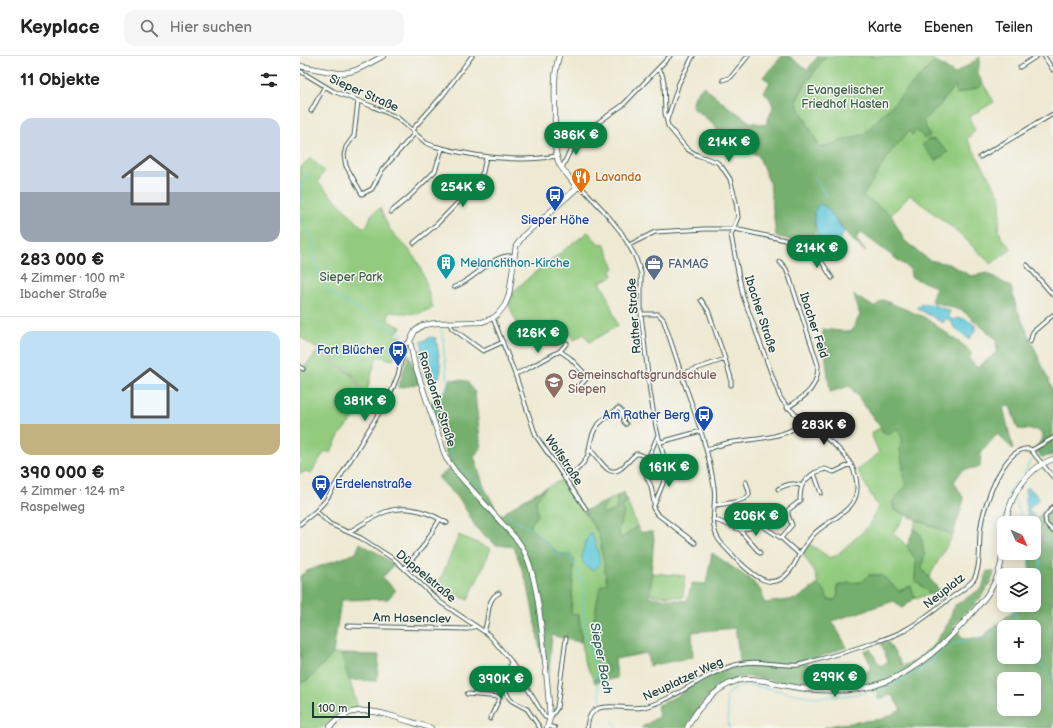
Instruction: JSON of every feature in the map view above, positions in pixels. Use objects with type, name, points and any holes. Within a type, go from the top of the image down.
[{"type":"main road","points":[[300,66],[343,74],[354,71],[383,56]]},
{"type":"main road","points":[[493,318],[501,311],[509,295],[516,246],[520,240],[566,199],[576,188],[562,169],[557,156],[555,138],[555,75],[559,56]]},
{"type":"main road","name":"Ronsdorfer Straße","points":[[493,318],[476,323],[432,323],[420,327],[413,333],[410,341],[414,362],[446,458],[456,472],[518,541],[528,559],[541,619],[550,718],[547,727]]},
{"type":"main road","points":[[1008,516],[1010,506],[1019,487],[1036,469],[1053,459]]},
{"type":"main road","points":[[687,728],[697,712],[712,696],[725,687],[742,680],[752,680],[798,688],[828,690],[871,686],[908,671],[922,662],[948,638],[986,596],[994,586],[1001,560]]},
{"type":"main road","points":[[329,728],[346,714],[362,710],[381,713],[431,728]]},
{"type":"street","points":[[358,101],[354,136],[346,147],[344,155],[346,166],[362,194],[371,190],[382,170],[443,95],[472,56]]},
{"type":"street","points":[[562,169],[568,155],[583,133],[616,112],[670,56]]},
{"type":"street","points":[[666,122],[679,83],[693,56]]},
{"type":"street","points":[[723,80],[732,77],[748,56]]},
{"type":"street","points":[[1020,67],[1037,56]]},
{"type":"street","points":[[1044,56],[1053,70]]},
{"type":"street","points":[[658,70],[662,74],[664,82],[666,122]]},
{"type":"street","name":"Sieper Straße","points":[[300,71],[333,91],[398,118],[426,143],[442,149],[486,157],[526,159],[557,156]]},
{"type":"street","points":[[311,111],[325,86]]},
{"type":"street","points":[[980,157],[1053,114]]},
{"type":"street","name":"Ibacher Straße","points":[[666,122],[687,149],[697,155],[717,162],[728,175],[732,186],[738,217],[732,239],[743,296],[777,391],[787,408],[839,450],[851,464]]},
{"type":"street","points":[[391,212],[409,197],[435,170],[442,149]]},
{"type":"street","points":[[414,243],[437,224],[476,184],[483,172],[486,157]]},
{"type":"street","name":"Rather Straße","points":[[576,188],[582,189],[618,228],[635,256],[641,274],[641,314],[650,392],[666,472],[660,492],[654,503]]},
{"type":"street","points":[[629,245],[655,232],[734,229],[808,245],[815,250],[832,278]]},
{"type":"street","points":[[454,287],[468,280],[500,257],[508,255],[514,256]]},
{"type":"street","name":"Ibacher Feld","points":[[780,262],[786,269],[790,279],[818,365],[817,376],[813,387],[804,396],[787,408]]},
{"type":"street","points":[[1027,265],[1053,295]]},
{"type":"street","points":[[701,300],[708,310],[726,359],[731,378],[731,385]]},
{"type":"street","points":[[641,314],[658,314],[663,317],[706,450],[714,486],[713,519],[716,533],[721,542],[749,571],[763,580],[776,581],[791,570],[799,554],[814,534],[843,514],[853,501],[857,488],[857,481],[851,464],[834,472],[825,469],[814,473],[807,478],[800,489],[800,501],[787,512],[792,525],[781,538]]},
{"type":"street","points":[[1030,342],[1034,332],[1053,315]]},
{"type":"street","name":"Wolfstraße","points":[[493,318],[515,374],[536,436],[586,509]]},
{"type":"street","points":[[451,323],[451,327],[453,329],[483,351],[503,342]]},
{"type":"street","points":[[300,524],[316,511],[329,496],[390,395],[398,374],[406,345],[410,341]]},
{"type":"street","points":[[515,374],[560,351],[567,342]]},
{"type":"street","points":[[560,351],[570,358],[588,377],[579,387]]},
{"type":"street","points":[[681,374],[726,359]]},
{"type":"street","points":[[565,479],[583,464],[587,458],[595,429],[618,408],[621,410],[624,422],[626,424]]},
{"type":"street","points":[[706,450],[726,444],[772,437],[800,426],[804,421]]},
{"type":"street","points":[[661,442],[701,431]]},
{"type":"street","points":[[658,435],[645,465],[646,473],[651,486],[654,503],[653,508],[657,514],[695,544]]},
{"type":"street","points":[[1053,438],[1032,450],[1053,477]]},
{"type":"street","points":[[589,449],[593,451],[606,468],[613,471],[620,470],[634,456],[639,454],[648,458]]},
{"type":"street","name":"Neuplatz","points":[[800,665],[855,649],[904,631],[971,582],[975,577],[978,563],[980,527],[984,510],[1000,473],[1005,464],[1016,453],[1024,449],[1032,450]]},
{"type":"street","points":[[814,473],[821,493]]},
{"type":"street","points":[[714,505],[722,505],[744,500],[749,493],[746,482]]},
{"type":"street","points":[[778,489],[792,484],[802,486]]},
{"type":"street","points":[[1053,507],[1045,517],[1045,521],[1053,531]]},
{"type":"street","points":[[349,532],[376,516],[393,510],[417,510],[447,523]]},
{"type":"street","name":"Düppelstraße","points":[[316,511],[330,524],[345,532],[349,532],[370,544],[405,567],[440,602],[484,631],[498,644],[511,661],[545,717],[550,718]]},
{"type":"street","points":[[300,520],[305,519]]},
{"type":"street","points":[[405,567],[417,554],[440,519]]},
{"type":"street","points":[[713,519],[741,530],[761,526],[781,538],[799,554]]},
{"type":"street","points":[[741,530],[760,553]]},
{"type":"street","points":[[484,631],[490,601],[494,595],[499,593]]},
{"type":"street","name":"Am Hasenclev","points":[[347,626],[468,628],[476,626]]},
{"type":"street","points":[[550,718],[557,708],[566,638]]},
{"type":"street","points":[[511,661],[510,664],[512,672],[501,680],[507,695],[512,701],[527,709],[540,728]]},
{"type":"street","name":"Neuplatzer Weg","points":[[587,728],[590,716],[601,707],[637,708],[656,704],[707,676],[738,664],[765,662],[791,666],[800,665]]},
{"type":"street","points":[[467,694],[500,697],[507,695]]},
{"type":"street","points":[[490,719],[500,697]]},
{"type":"street","points":[[547,727],[554,728]]},
{"type":"green space","points":[[782,56],[789,56],[807,70],[818,56],[826,56],[805,84],[796,101],[820,148],[864,134],[935,61],[955,74],[980,57],[978,74],[982,82],[980,87],[956,94],[955,85],[939,106],[923,121],[930,136],[924,138],[916,130],[912,135],[909,131],[890,153],[863,196],[891,215],[905,241],[929,260],[949,264],[971,276],[987,273],[1011,287],[1016,307],[1053,390],[1053,455],[1041,457],[1036,449],[1043,436],[1038,430],[1018,429],[1010,406],[1003,407],[1013,449],[997,434],[981,453],[980,467],[962,470],[954,482],[964,499],[953,535],[894,510],[892,502],[906,486],[900,449],[903,440],[898,429],[886,435],[850,386],[830,392],[822,329],[851,332],[860,315],[854,295],[874,307],[883,300],[924,317],[966,347],[972,354],[969,358],[977,368],[997,352],[996,339],[963,311],[931,301],[936,287],[911,277],[910,269],[860,232],[856,239],[866,252],[849,237],[834,216],[820,204],[814,212],[815,231],[810,246],[776,236],[770,184],[758,155],[732,148],[711,122],[692,107],[695,95],[703,86],[750,122],[766,125],[773,107],[770,99],[764,92],[770,82],[763,77]]},
{"type":"green space","name":"Evangelischer Friedhof Hasten","points":[[826,56],[928,56],[935,61],[864,134],[820,148],[796,101],[805,85]]},
{"type":"green space","points":[[982,82],[994,102],[969,117],[975,130],[967,139],[1001,198],[999,230],[1001,237],[1012,249],[991,264],[958,232],[910,195],[891,215],[863,196],[890,153],[909,131],[923,121],[939,106],[955,84],[957,94],[980,87]]},
{"type":"green space","points":[[928,139],[935,140],[948,152],[936,161],[922,145]]},
{"type":"green space","name":"Sieper Park","points":[[311,158],[324,171],[318,182],[362,227],[367,226],[371,215],[380,208],[389,228],[418,262],[433,308],[417,314],[389,312],[388,321],[401,327],[395,335],[402,337],[393,360],[377,356],[365,397],[355,376],[300,337],[300,168]]},
{"type":"green space","points":[[588,232],[600,245],[604,244],[615,268],[611,270],[613,276],[600,282],[606,293],[618,326],[589,342],[584,334],[574,340],[565,328],[544,338],[537,328],[522,336],[509,305],[514,291],[534,273]]},
{"type":"green space","points":[[317,352],[353,376],[363,397],[362,408],[340,434],[330,453],[326,451],[311,473],[306,471],[300,474],[300,372]]},
{"type":"green space","points":[[409,354],[419,384],[398,388]]},
{"type":"green space","points":[[450,379],[467,381],[475,393],[481,449],[474,456],[484,487],[500,516],[524,499],[545,488],[536,500],[537,515],[529,527],[559,554],[570,555],[574,560],[571,613],[579,615],[581,642],[552,635],[549,672],[541,654],[528,586],[514,547],[496,545],[477,529],[462,503],[438,477],[451,468],[430,403],[447,389]]},
{"type":"green space","points":[[880,428],[886,435],[898,429],[903,440],[900,450],[906,486],[894,510],[906,515],[893,533],[907,546],[916,561],[915,580],[931,594],[915,598],[911,586],[899,591],[881,575],[869,575],[862,582],[848,583],[837,587],[838,595],[835,600],[828,600],[825,591],[818,584],[815,572],[803,554],[810,544],[830,558],[837,555],[868,527],[878,507],[857,470],[879,453],[871,433]]},
{"type":"green space","points":[[562,480],[599,534],[607,583],[592,642],[609,671],[594,680],[584,661],[579,615],[571,613],[574,560],[570,555],[559,554],[529,527],[537,515],[536,500],[545,488]]},
{"type":"green space","points":[[624,492],[627,501],[622,508],[624,513],[618,529],[621,539],[637,526],[640,532],[653,532],[654,539],[649,597],[687,601],[692,583],[706,584],[712,553],[751,580],[762,592],[764,603],[797,599],[818,584],[825,591],[828,600],[835,600],[838,595],[837,586],[848,583],[862,582],[869,575],[881,575],[899,591],[911,586],[915,598],[902,608],[894,601],[832,621],[847,647],[807,661],[813,677],[828,676],[840,668],[852,669],[864,674],[872,667],[864,651],[870,649],[880,666],[888,662],[881,643],[888,642],[903,666],[916,660],[932,647],[949,622],[954,606],[982,588],[987,571],[994,572],[988,587],[983,595],[953,626],[964,639],[982,637],[997,625],[997,664],[1041,664],[1041,620],[1003,620],[1012,612],[1041,612],[1041,568],[1029,568],[1029,560],[1041,560],[1041,516],[1039,516],[1053,501],[1053,728],[824,728],[834,725],[882,719],[901,710],[892,695],[878,699],[875,684],[869,686],[812,687],[793,685],[762,678],[740,677],[721,686],[712,693],[697,710],[685,728],[641,728],[659,716],[657,706],[679,695],[692,685],[723,669],[741,667],[735,628],[692,632],[693,657],[649,666],[647,653],[615,659],[617,678],[595,683],[594,680],[609,671],[592,642],[593,624],[600,586],[607,583],[599,534],[584,511],[609,500],[602,510],[604,514],[616,510],[617,496]]},
{"type":"green space","points":[[617,496],[616,510],[604,515],[602,510],[609,500]]},
{"type":"green space","points":[[627,501],[637,526],[621,539],[618,529],[624,513],[622,508]]},
{"type":"green space","points":[[916,520],[953,535],[929,577],[921,569],[924,555],[921,535],[914,529]]},
{"type":"green space","points":[[914,529],[921,535],[924,555],[922,569],[945,597],[937,600],[915,580],[916,561],[907,546]]},
{"type":"green space","points":[[459,535],[491,549],[468,600],[437,587]]},
{"type":"green space","points":[[360,543],[394,565],[382,578],[396,590],[388,599],[341,600],[333,654],[309,679],[300,684],[300,576],[307,571],[356,553]]},
{"type":"green space","points":[[652,573],[685,576],[683,597],[651,595]]},
{"type":"green space","points":[[333,654],[341,654],[358,707],[337,714],[322,728],[300,728],[300,684],[309,679]]},
{"type":"green space","points":[[341,654],[379,655],[377,681],[349,680]]},
{"type":"water","points":[[819,204],[826,207],[844,231],[837,243],[828,248],[824,248],[818,244],[814,212]]},
{"type":"water","points":[[931,304],[950,311],[948,316],[953,320],[959,318],[965,319],[976,326],[974,328],[976,330],[969,339],[954,327],[946,318],[943,323],[917,308],[919,305]]},
{"type":"water","points":[[431,337],[436,338],[441,370],[439,378],[429,380],[424,375],[425,361],[422,362],[419,351],[423,350],[421,342]]},
{"type":"water","points":[[1028,487],[1040,498],[1028,510],[1034,516],[1028,516],[1025,489]]},
{"type":"water","points":[[590,533],[597,548],[599,557],[599,564],[595,569],[587,567],[582,558],[584,545]]},
{"type":"waterway","name":"Sieper Bach","points":[[300,203],[302,198],[301,184],[309,173]]},
{"type":"waterway","points":[[815,177],[826,197]]},
{"type":"waterway","name":"Sieper Bach","points":[[300,214],[302,221],[313,238],[316,266],[329,292],[404,335]]},
{"type":"waterway","name":"Sieper Bach","points":[[440,330],[443,333],[448,381],[445,391],[434,404],[453,459],[484,489]]},
{"type":"waterway","name":"Sieper Bach","points":[[415,344],[420,352]]},
{"type":"waterway","points":[[1038,457],[1053,449]]},
{"type":"waterway","points":[[1010,496],[1008,495],[1010,489],[1020,480],[1029,464],[1035,458]]},
{"type":"waterway","points":[[1015,500],[1021,516]]},
{"type":"waterway","name":"Sieper Bach","points":[[507,514],[514,520],[529,528],[559,555],[570,556],[575,566]]},
{"type":"waterway","points":[[1029,560],[1029,568]]},
{"type":"waterway","points":[[1040,560],[1041,568]]},
{"type":"waterway","name":"Sieper Bach","points":[[577,568],[584,588],[583,600],[585,627],[590,651],[596,668],[596,677],[602,704]]},
{"type":"waterway","points":[[729,728],[726,695],[741,686],[766,688],[798,695],[818,697],[841,696],[879,691],[930,665],[935,657],[945,648],[955,643],[984,637],[996,630],[1013,612]]},
{"type":"waterway","points":[[1015,612],[1017,620]]},
{"type":"waterway","points":[[1038,664],[1043,666],[1053,681]]},
{"type":"waterway","name":"Sieper Bach","points":[[613,721],[617,728]]},
{"type":"place","name":"Lavanda","points":[[581,194]]},
{"type":"place","name":"Sieper Höhe","points":[[555,212]]},
{"type":"place","name":"Melanchthon-Kirche","points":[[446,280]]},
{"type":"place","name":"FAMAG","points":[[654,281]]},
{"type":"place","name":"Fort Blücher","points":[[398,367]]},
{"type":"place","name":"Gemeinschaftsgrundschule Siepen","points":[[554,399]]},
{"type":"place","name":"Am Rather Berg","points":[[704,432]]},
{"type":"place","name":"Erdelenstraße","points":[[321,501]]}]
